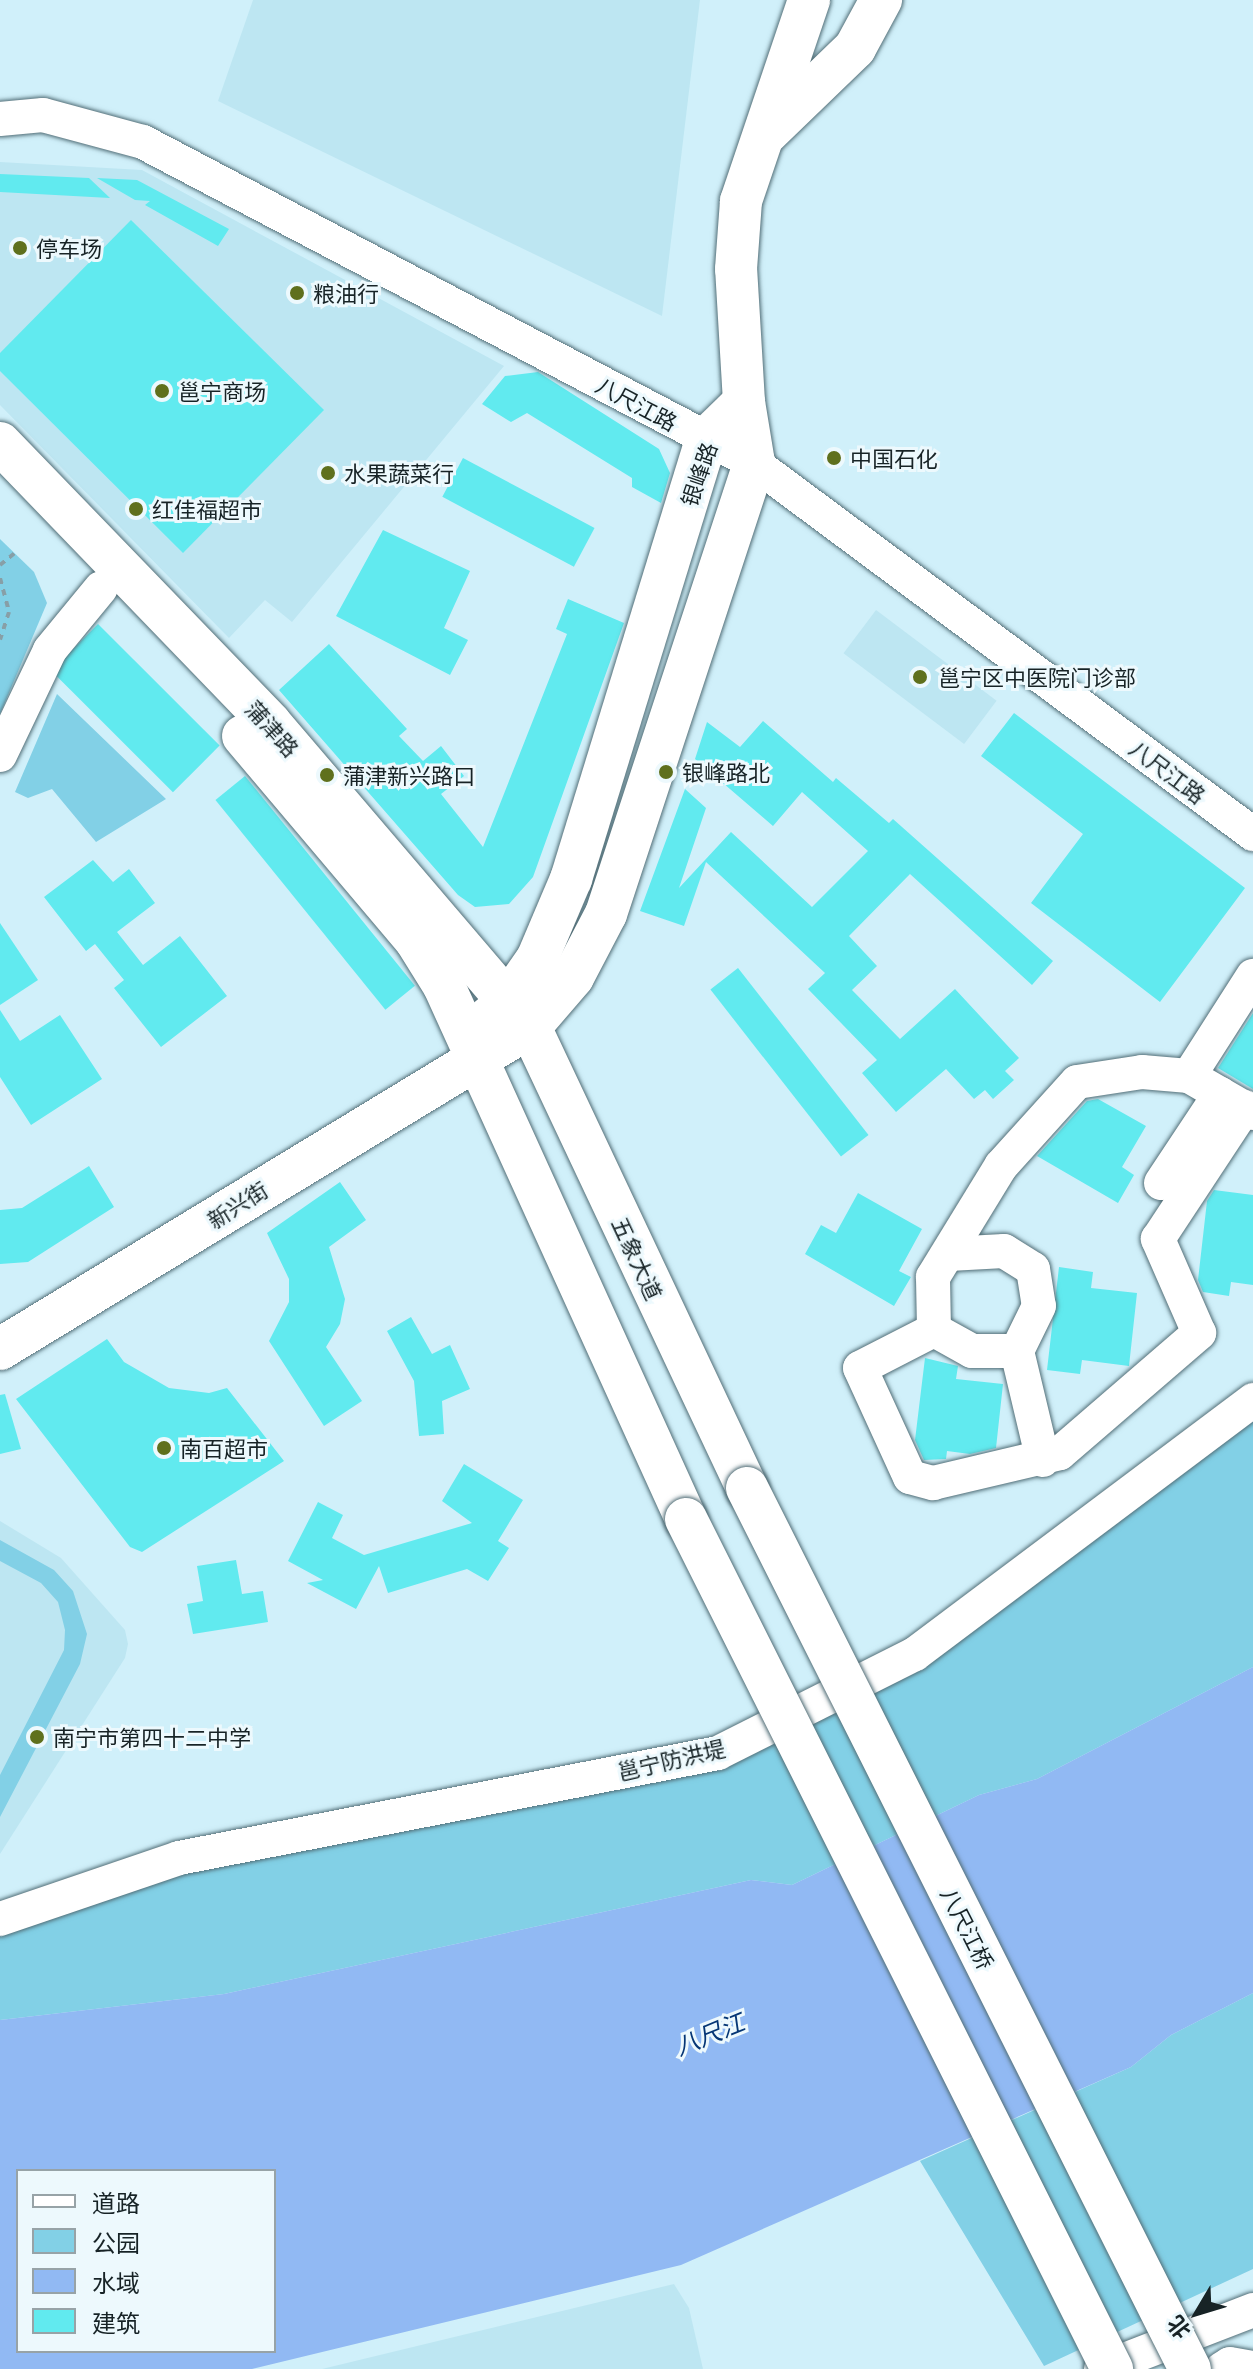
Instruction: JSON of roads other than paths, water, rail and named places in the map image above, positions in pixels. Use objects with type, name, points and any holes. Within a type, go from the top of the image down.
[{"type":"main road","points":[[744,402],[736,269],[741,201],[758,141],[809,0]]},
{"type":"main road","points":[[758,141],[855,48],[881,0]]},
{"type":"main road","name":"银峰路","points":[[519,1015],[537,959],[571,879],[706,439],[744,402]]},
{"type":"main road","name":"银峰路","points":[[519,1015],[573,977],[606,914],[754,463],[744,402]]},
{"type":"main road","name":"蒲津路","points":[[0,443],[270,723],[519,1015]]},
{"type":"main road","name":"蒲津路","points":[[0,482],[245,738],[416,941],[470,1047]]},
{"type":"main road","points":[[519,1015],[470,1047],[686,1519],[1112,2369]]},
{"type":"main road","name":"五象大道","points":[[519,1015],[747,1488]]},
{"type":"main road","name":"新兴街","points":[[0,1323],[470,1047]]},
{"type":"main road","name":"新兴街","points":[[0,1349],[470,1047]]},
{"type":"main road","name":"八尺江桥","points":[[747,1488],[1190,2369]]},
{"type":"street","name":"八尺江路","points":[[0,119],[43,115],[143,142],[754,463],[1253,834]]},
{"type":"street","points":[[0,755],[50,650],[101,588]]},
{"type":"street","points":[[1189,1076],[1253,976]]},
{"type":"street","points":[[934,1330],[933,1277],[1001,1166],[1077,1082],[1142,1072],[1189,1076],[1239,1105]]},
{"type":"street","points":[[1161,1183],[1239,1105]]},
{"type":"street","points":[[934,1330],[860,1368],[910,1477],[933,1483],[1043,1460],[1060,1453],[1199,1333],[1158,1239],[1239,1105]]},
{"type":"street","points":[[949,1254],[1004,1251],[1033,1269],[1039,1306],[1017,1351],[1043,1460]]},
{"type":"street","points":[[934,1330],[972,1351],[1017,1351]]},
{"type":"street","name":"邕宁防洪堤","points":[[0,1919],[179,1858],[718,1753],[915,1654],[1253,1400]]},
{"type":"street","points":[[1101,2369],[1253,2310]]},
{"type":"street","points":[[1222,2369],[1230,2364],[1253,2368]]},
{"type":"water","name":"八尺江","points":[[1253,1667],[1253,1993],[1171,2035],[1131,2067],[681,2265],[252,2369],[0,2369],[0,2020],[224,1994],[751,1880],[792,1885],[979,1795],[1037,1779]]},
{"type":"place","name":"停车场","points":[[20,248]]},
{"type":"place","name":"粮油行","points":[[297,293]]},
{"type":"place","name":"邕宁商场","points":[[162,391]]},
{"type":"place","name":"中国石化","points":[[834,458]]},
{"type":"place","name":"水果蔬菜行","points":[[328,473]]},
{"type":"place","name":"红佳福超市","points":[[136,509]]},
{"type":"place","name":"邕宁区中医院门诊部","points":[[920,677]]},
{"type":"place","name":"银峰路北","points":[[666,772]]},
{"type":"place","name":"蒲津新兴路口","points":[[327,775]]},
{"type":"place","name":"南百超市","points":[[164,1448]]},
{"type":"place","name":"南宁市第四十二中学","points":[[37,1737]]}]
